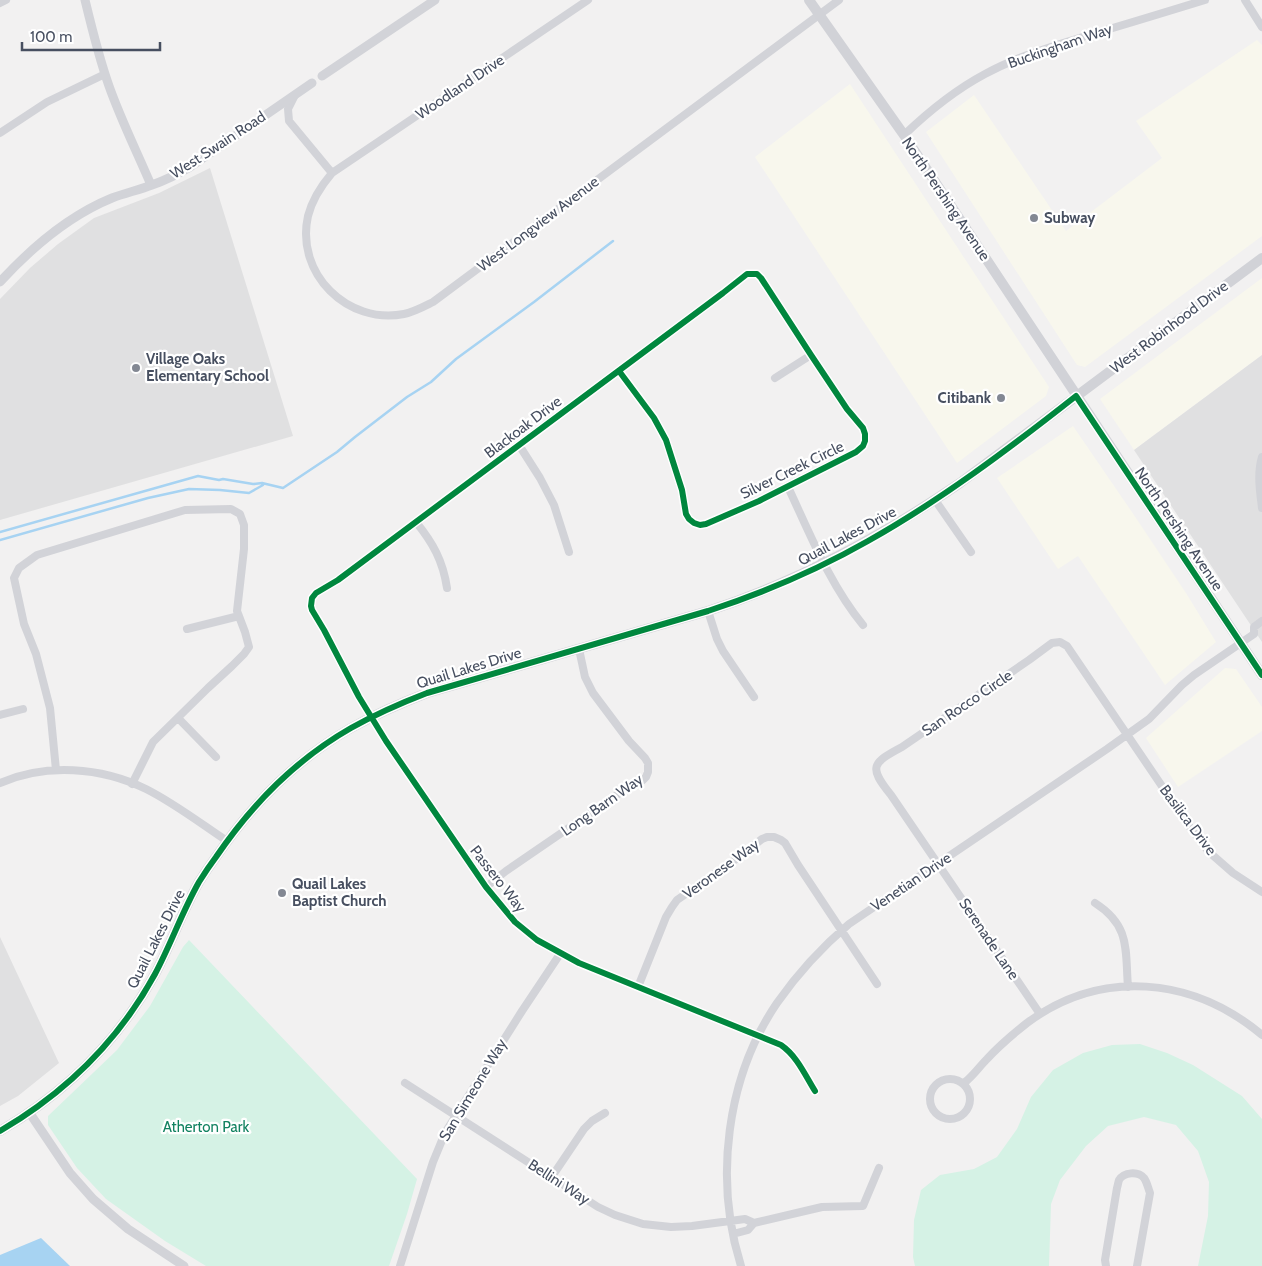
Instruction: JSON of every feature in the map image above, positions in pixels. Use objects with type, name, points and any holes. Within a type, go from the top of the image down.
[{"type":"main road","name":"North Pershing Avenue","points":[[809,0],[904,135],[1262,675]]},
{"type":"main road","name":"West Robinhood Drive","points":[[1076,396],[1262,258]]},
{"type":"main road","name":"Quail Lakes Drive","points":[[0,1131],[58,1092],[86,1066],[116,1033],[136,1005],[154,974],[199,882],[227,841],[248,813],[290,771],[334,739],[392,707],[427,693],[708,611],[753,595],[824,564],[868,541],[935,500],[1076,396]]},
{"type":"street","points":[[0,3],[6,0]]},
{"type":"street","points":[[85,0],[105,74],[151,185]]},
{"type":"street","name":"West Swain Road","points":[[0,282],[31,249],[52,232],[112,198],[172,177],[190,167],[435,0]]},
{"type":"street","name":"Woodland Drive","points":[[332,173],[588,0]]},
{"type":"street","name":"West Longview Avenue","points":[[332,173],[321,185],[308,216],[306,233],[309,254],[318,277],[335,296],[360,310],[386,315],[404,314],[414,311],[433,302],[839,0]]},
{"type":"street","name":"Buckingham Way","points":[[904,135],[923,116],[960,89],[1003,65],[1048,48],[1205,0]]},
{"type":"street","points":[[1245,0],[1262,27]]},
{"type":"street","points":[[0,133],[47,102],[105,74]]},
{"type":"street","points":[[294,95],[288,109],[289,121],[332,173]]},
{"type":"street","name":"Blackoak Drive","points":[[311,602],[316,593],[338,580],[740,279],[747,274],[752,274]]},
{"type":"street","name":"Silver Creek Circle","points":[[619,371],[654,418],[666,440],[682,490],[686,514],[694,523],[700,525],[788,487],[860,450],[865,441],[863,428],[811,355],[761,278],[757,274],[752,274]]},
{"type":"street","points":[[776,378],[811,355]]},
{"type":"street","points":[[519,445],[540,478],[554,505],[569,552]]},
{"type":"street","points":[[1262,457],[1259,476],[1262,508]]},
{"type":"street","name":"Silver Creek Circle","points":[[788,487],[824,564],[848,605],[864,625]]},
{"type":"street","points":[[935,500],[971,552]]},
{"type":"street","points":[[56,770],[50,708],[36,654],[24,624],[14,578],[19,568],[37,555],[185,510],[231,509],[240,514],[244,525],[244,549],[238,610],[249,646],[244,654],[153,742],[132,784]]},
{"type":"street","points":[[416,522],[427,535],[438,554],[447,588]]},
{"type":"street","name":"Passero Way","points":[[311,602],[312,610],[359,697],[391,749],[486,887],[515,922],[537,940],[579,963],[773,1041],[794,1057],[815,1091]]},
{"type":"street","points":[[708,611],[722,651],[754,697]]},
{"type":"street","points":[[187,629],[239,616]]},
{"type":"street","points":[[1258,635],[1254,628],[1262,621]]},
{"type":"street","name":"Venetian Drive","points":[[741,1266],[731,1220],[727,1165],[737,1095],[745,1068],[759,1036],[777,1003],[803,969],[842,930],[1127,735],[1148,719],[1194,675],[1241,642],[1258,635]]},
{"type":"street","name":"San Rocco Circle","points":[[938,863],[877,776],[876,766],[882,758],[902,747],[1056,641],[1067,646],[1127,735]]},
{"type":"street","name":"Long Barn Way","points":[[486,887],[506,871],[630,786],[643,780],[648,772],[648,763],[645,758],[629,741],[592,693],[585,677],[578,649]]},
{"type":"street","points":[[0,715],[23,709]]},
{"type":"street","points":[[178,718],[216,757]]},
{"type":"street","name":"Basilica Drive","points":[[1127,735],[1209,852],[1233,873],[1262,892]]},
{"type":"street","points":[[0,783],[19,776],[56,770],[100,774],[145,789],[227,841]]},
{"type":"street","name":"Veronese Way","points":[[638,987],[666,917],[677,900],[767,837],[774,836],[785,843],[842,930]]},
{"type":"street","name":"Serenade Lane","points":[[938,863],[1040,1014]]},
{"type":"street","points":[[1096,903],[1106,910],[1122,930],[1128,987]]},
{"type":"street","points":[[842,930],[877,984]]},
{"type":"street","name":"San Simeone Way","points":[[401,1266],[433,1162],[445,1133],[560,954]]},
{"type":"street","points":[[964,1083],[1007,1039],[1040,1014],[1057,1004],[1085,994],[1111,988],[1161,988],[1201,998],[1230,1012],[1262,1035]]},
{"type":"street","points":[[946,1079],[958,1080],[964,1083],[970,1095],[970,1102],[964,1114],[951,1118],[944,1118],[938,1115],[931,1104],[930,1098],[935,1086],[946,1079]]},
{"type":"street","name":"Bellini Way","points":[[405,1083],[551,1178],[598,1207],[615,1215],[643,1224],[678,1227],[731,1220]]},
{"type":"street","points":[[29,1112],[70,1174],[93,1199],[128,1229],[184,1266]]},
{"type":"street","points":[[551,1178],[584,1129],[592,1121],[605,1113]]},
{"type":"street","points":[[731,1220],[745,1218],[754,1222],[822,1207],[863,1206],[879,1168]]},
{"type":"street","points":[[1106,1266],[1105,1260],[1117,1188],[1120,1179],[1126,1174],[1136,1173],[1142,1176],[1147,1183],[1150,1193],[1137,1266]]},
{"type":"street","points":[[733,1234],[748,1230],[754,1222]]},
{"type":"shaded area","points":[[1257,40],[1262,45],[1262,236],[1085,367],[1077,365],[926,132],[974,95],[1066,231],[1162,158],[1136,121]]},
{"type":"shaded area","points":[[850,84],[1049,387],[1046,396],[957,463],[755,157]]},
{"type":"shaded area","name":"Village Oaks Elementary School","points":[[210,168],[293,436],[0,520],[0,299],[30,268],[58,244],[94,218],[159,193]]},
{"type":"shaded area","points":[[1262,278],[1262,355],[1134,450],[1100,399]]},
{"type":"shaded area","points":[[1262,355],[1262,642],[1134,450]]},
{"type":"shaded area","points":[[1073,426],[1186,593],[1216,642],[1165,685],[1078,556],[1058,569],[997,478]]},
{"type":"shaded area","points":[[1225,668],[1236,669],[1262,707],[1262,731],[1178,787],[1146,738]]},
{"type":"shaded area","points":[[0,937],[59,1063],[18,1096],[0,1106]]},
{"type":"green space","name":"Atherton Park","points":[[189,940],[417,1179],[389,1266],[206,1266],[165,1241],[106,1199],[77,1168],[48,1125],[48,1116],[117,1050],[150,1006],[183,947]]},
{"type":"green space","points":[[1140,1044],[1167,1053],[1193,1065],[1242,1096],[1262,1119],[1262,1266],[1198,1266],[1208,1216],[1209,1182],[1198,1151],[1176,1125],[1144,1117],[1108,1126],[1086,1146],[1060,1180],[1051,1204],[1049,1266],[915,1266],[913,1257],[914,1220],[921,1190],[940,1175],[974,1169],[997,1157],[1017,1129],[1031,1097],[1053,1070],[1083,1053],[1112,1045]]},
{"type":"water","points":[[41,1238],[70,1266],[0,1266],[0,1255]]},
{"type":"waterway","points":[[0,532],[198,476],[253,484],[262,483],[283,488],[337,452],[407,397],[431,382],[456,359],[613,241]]},
{"type":"waterway","points":[[0,540],[148,498],[189,489],[249,493],[263,485]]},
{"type":"cycle path","points":[[619,371],[654,418],[666,440],[682,490],[686,514],[694,523],[700,525],[759,501],[856,452],[863,446],[865,441],[863,428],[847,409],[761,278],[757,274],[747,274],[338,580],[316,593],[312,598],[312,610],[359,697],[386,741],[486,887],[515,922],[537,940],[579,963],[781,1045],[796,1060],[815,1091]]},
{"type":"cycle path","points":[[0,1131],[47,1100],[107,1043],[125,1021],[155,974],[187,905],[209,866],[260,801],[311,754],[370,718],[427,693],[708,611],[749,597],[809,571],[849,552],[948,491],[1076,396],[1262,675]]},
{"type":"place","name":"Subway","points":[[1034,218]]},
{"type":"place","name":"Village Oaks Elementary School","points":[[136,368]]},
{"type":"place","name":"Citibank","points":[[1001,398]]},
{"type":"place","name":"Quail Lakes Baptist Church","points":[[282,893]]}]
